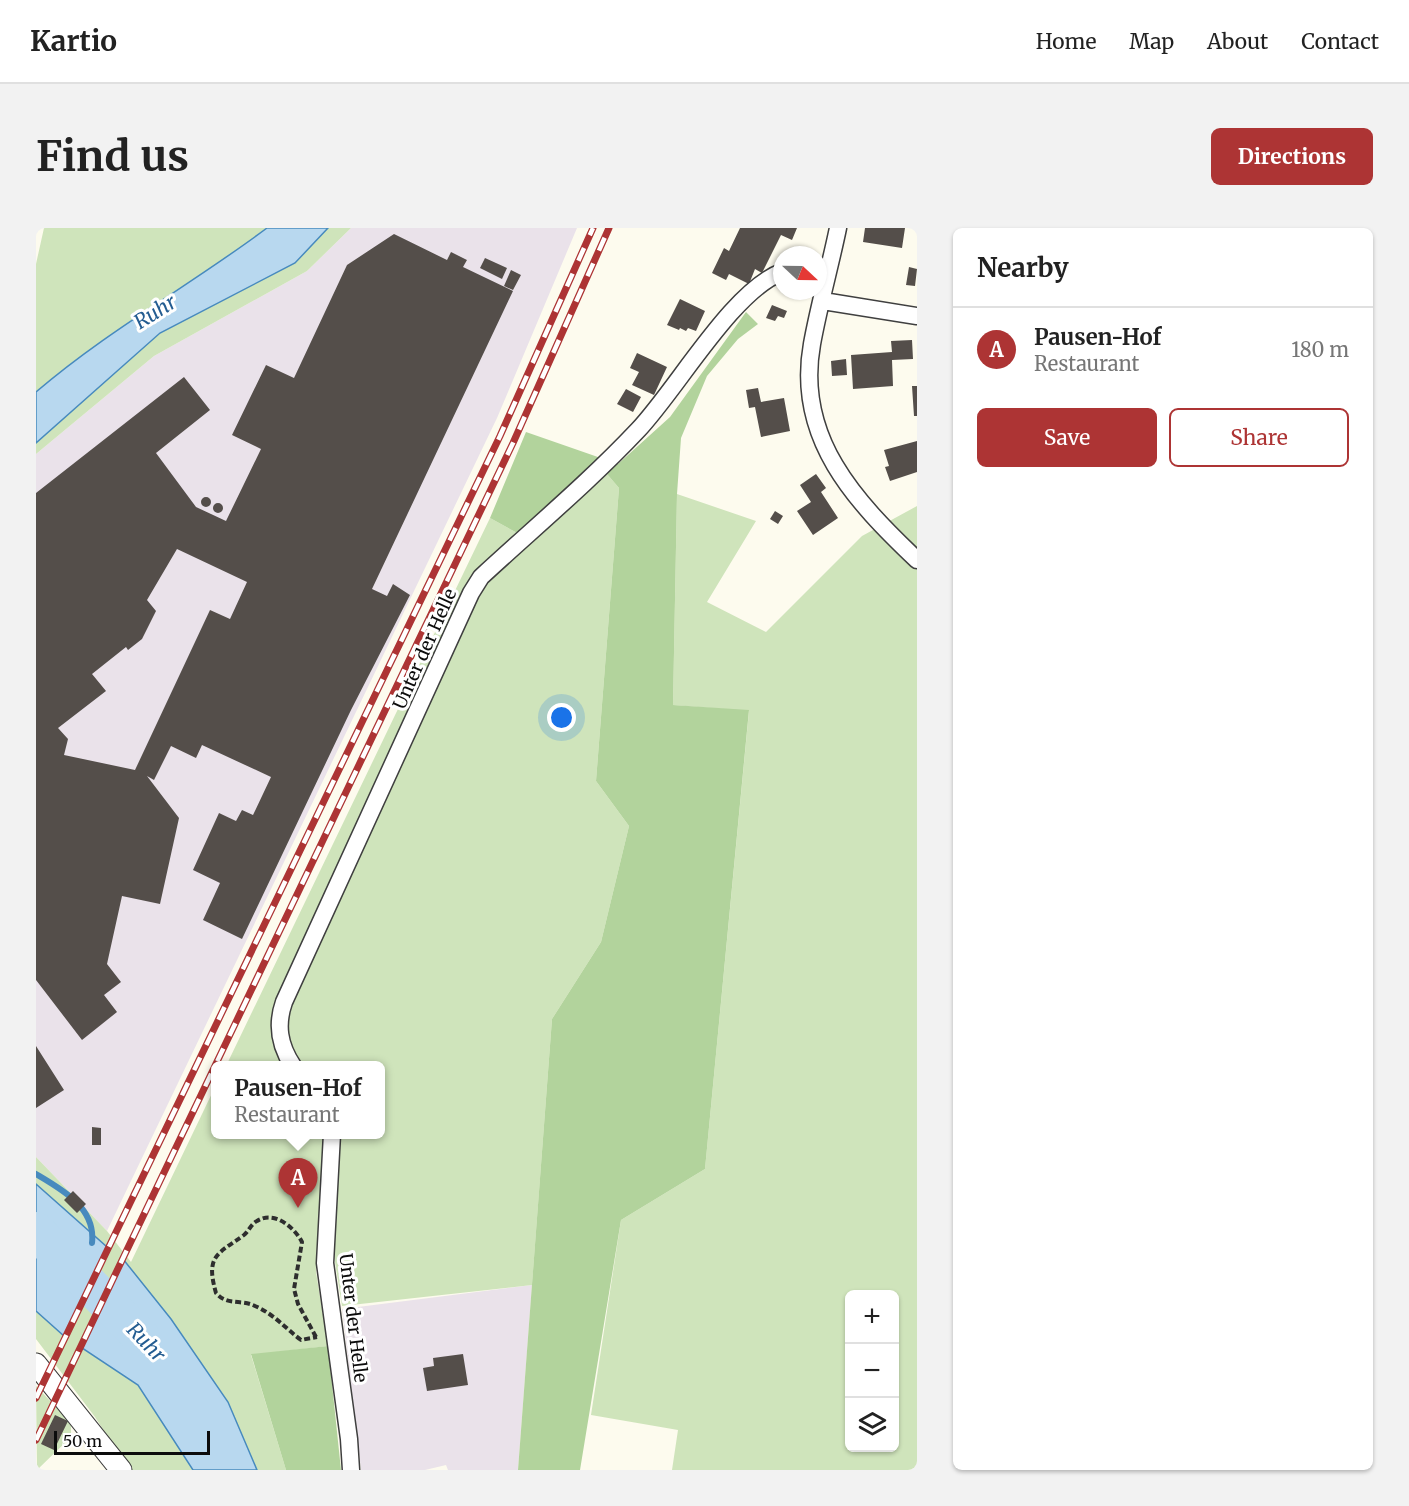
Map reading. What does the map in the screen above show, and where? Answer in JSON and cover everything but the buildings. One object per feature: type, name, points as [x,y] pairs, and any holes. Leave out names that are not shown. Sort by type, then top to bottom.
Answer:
[{"type":"street","points":[[827,258],[838,228]]},
{"type":"street","name":"Unter der Helle","points":[[290,1061],[284,1051],[279,1029],[284,1002],[471,593],[481,577],[581,487],[639,429],[715,333],[761,282],[773,276]]},
{"type":"street","points":[[917,316],[823,301],[810,363],[812,397],[819,434],[833,466],[843,482],[873,516],[917,560]]},
{"type":"street","name":"Unter der Helle","points":[[332,1139],[324,1251],[351,1470]]},
{"type":"street","points":[[36,1364],[121,1470]]},
{"type":"path","points":[[316,1338],[298,1304],[294,1289],[302,1242],[298,1235],[279,1220],[265,1218],[256,1221],[247,1233],[218,1252],[213,1266],[216,1293],[225,1301],[260,1308],[286,1325],[301,1340],[316,1338],[335,1333]]},
{"type":"shaded area","points":[[351,228],[577,228],[497,418],[107,1231],[36,1157],[36,454],[154,356],[307,271]]},
{"type":"shaded area","points":[[532,1285],[518,1470],[448,1470],[446,1465],[425,1470],[361,1470],[342,1309]]},
{"type":"green space","points":[[44,228],[267,228],[92,348],[36,392],[36,264]]},
{"type":"green space","points":[[328,228],[351,228],[307,271],[154,356],[36,454],[36,443],[160,333],[295,263]]},
{"type":"green space","points":[[746,312],[758,324],[738,339],[707,376],[681,438],[677,494],[673,705],[749,710],[705,1169],[621,1220],[580,1470],[518,1470],[552,1019],[601,942],[629,826],[596,781],[619,488],[607,474],[519,534],[490,518],[526,432],[618,464],[670,417]]},
{"type":"green space","points":[[607,474],[619,488],[596,781],[629,826],[601,942],[552,1019],[532,1285],[342,1306],[331,1237],[337,1139],[385,1139],[385,1061],[297,1061],[282,1026],[480,586],[573,499]]},
{"type":"green space","points":[[677,494],[756,521],[707,602],[766,632],[862,536],[917,506],[917,1470],[672,1470],[678,1430],[591,1415],[621,1220],[705,1169],[749,711],[673,705]]},
{"type":"green space","points":[[490,518],[519,534],[475,573],[278,1003],[286,1061],[228,1061]]},
{"type":"green space","points":[[211,1095],[211,1139],[324,1139],[324,1192],[317,1239],[316,1272],[328,1346],[251,1355],[286,1470],[257,1470],[228,1402],[171,1319],[123,1260],[82,1348],[138,1385],[193,1470],[129,1470],[95,1417],[36,1339],[36,1311],[64,1336],[107,1247],[36,1184],[36,1157],[107,1231],[131,1262]]},
{"type":"green space","points":[[328,1346],[341,1470],[286,1470],[251,1354]]},
{"type":"green space","points":[[36,1386],[71,1423],[71,1437],[37,1470]]},
{"type":"water","points":[[267,228],[328,228],[295,263],[160,333],[36,443],[36,392],[92,348]]},
{"type":"water","points":[[36,1184],[107,1247],[64,1336],[36,1311]]},
{"type":"water","points":[[123,1259],[171,1319],[228,1402],[257,1470],[193,1470],[138,1385],[82,1348]]},
{"type":"waterway","points":[[36,1174],[76,1201],[89,1220],[92,1243]]},
{"type":"waterway","name":"Ruhr","points":[[36,1231],[141,1337]]},
{"type":"railway","points":[[36,1398],[500,436],[593,228]]},
{"type":"railway","points":[[217,1061],[513,443],[609,228]]},
{"type":"railway","points":[[36,1440],[211,1074]]},
{"type":"place","name":"Pausen-Hof","points":[[298,1208]]}]
